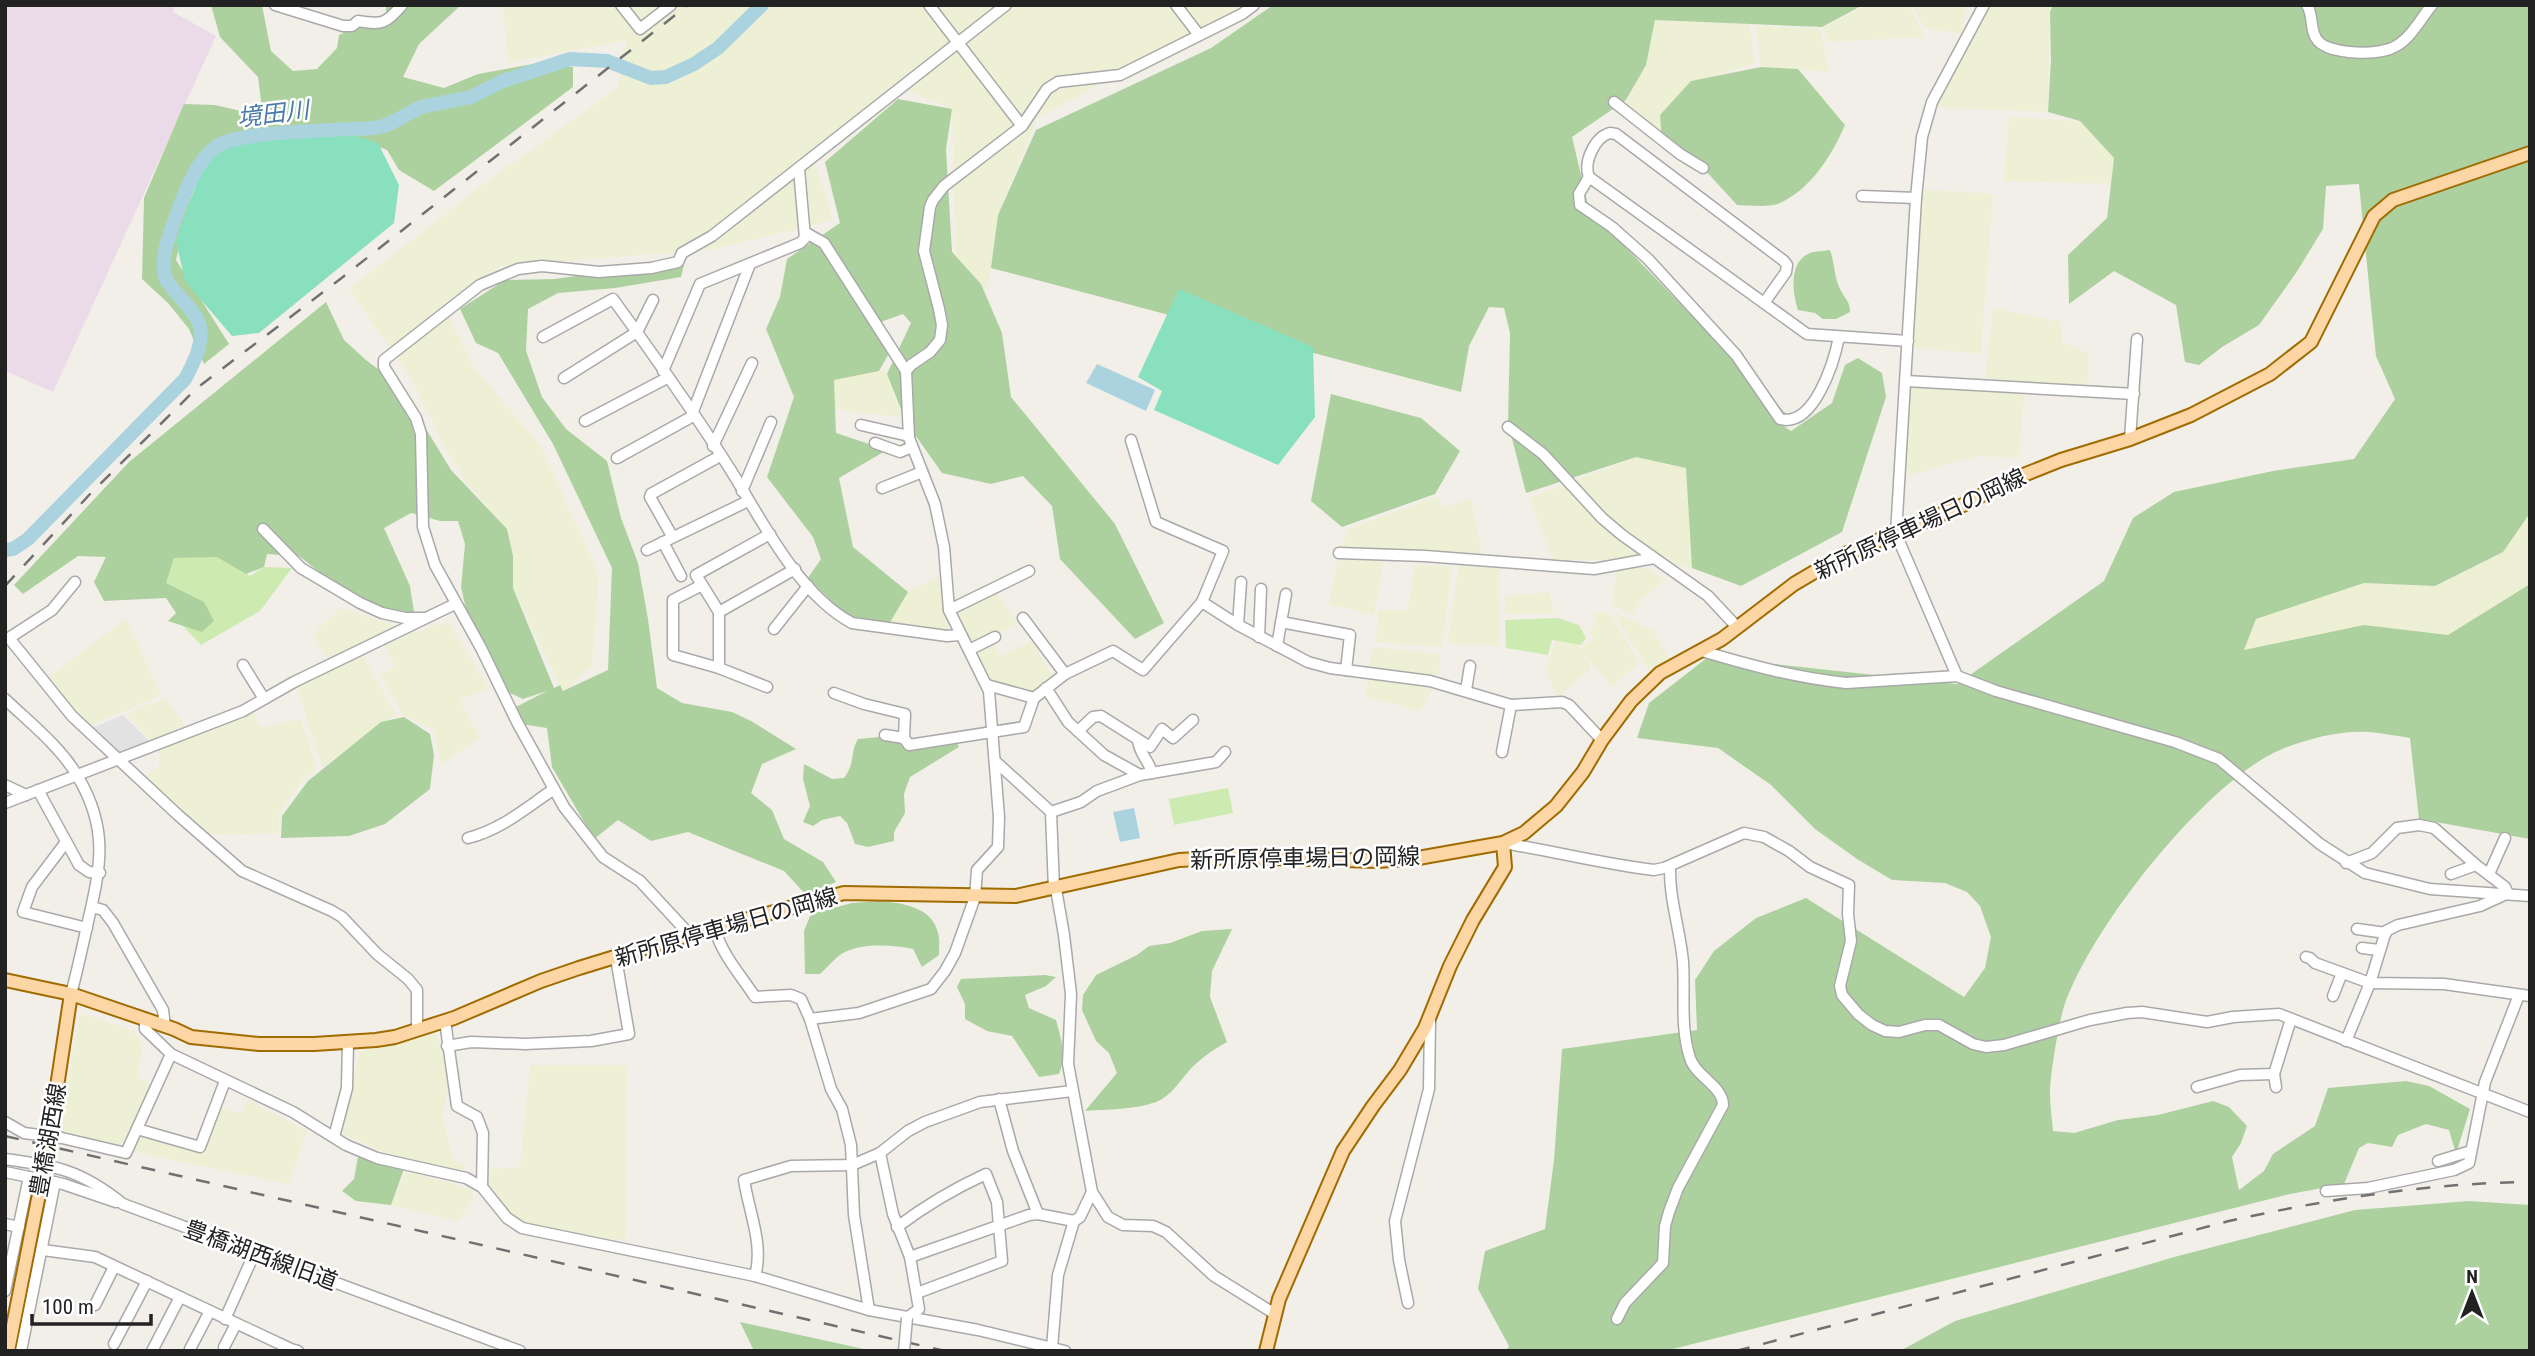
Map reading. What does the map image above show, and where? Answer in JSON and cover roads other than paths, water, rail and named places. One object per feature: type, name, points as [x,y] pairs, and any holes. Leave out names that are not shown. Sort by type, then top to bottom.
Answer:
[{"type":"main road","name":"新所原停車場日の岡線","points":[[72,994],[191,1037],[215,1041],[259,1044],[376,1040],[445,1021],[489,1005],[541,981],[690,935],[844,893],[1016,896],[1179,860],[1237,858],[1378,861],[1418,858],[1503,843],[1524,832],[1556,806],[1583,772],[1602,740],[1631,701],[1660,673],[1702,652],[1823,566],[1961,506],[2024,475],[2061,460],[2130,439],[2190,415],[2232,395],[2286,363],[2311,342],[2374,216],[2393,200],[2530,153]]},
{"type":"main road","points":[[1266,1351],[1279,1299],[1343,1151],[1400,1070],[1425,1028],[1429,1013],[1473,920],[1505,867],[1503,843]]},
{"type":"main road","points":[[5,980],[72,994]]},
{"type":"main road","name":"豊橋湖西線","points":[[8,1351],[40,1189],[72,994]]},
{"type":"street","points":[[275,5],[343,26],[352,26],[358,22],[387,22],[402,5]]},
{"type":"street","points":[[621,5],[640,29],[671,5]]},
{"type":"street","points":[[929,5],[1022,126]]},
{"type":"street","points":[[690,935],[640,881],[603,857],[554,789],[517,722],[481,648],[435,565],[423,527],[421,434],[416,418],[384,367],[384,360],[480,285],[518,269],[541,266],[599,272],[678,262],[682,253],[712,236],[1006,5]]},
{"type":"street","points":[[1176,5],[1199,35]]},
{"type":"street","points":[[906,371],[930,352],[940,340],[942,325],[924,251],[933,200],[944,186],[1022,126],[1047,89],[1058,82],[1120,75],[1138,68],[1242,14],[1254,5]]},
{"type":"street","points":[[1957,676],[1896,534],[1922,137],[1930,107],[1984,5]]},
{"type":"street","points":[[2307,5],[2312,13],[2313,34],[2324,46],[2347,52],[2376,52],[2395,47],[2406,38],[2432,5]]},
{"type":"street","points":[[1614,102],[1680,154],[1703,168]]},
{"type":"street","points":[[1764,303],[1786,272],[1787,265],[1784,261],[1616,134],[1610,133],[1602,137],[1587,160],[1589,177],[1807,334],[1908,341]]},
{"type":"street","points":[[585,421],[665,374],[700,284],[800,243],[806,233],[799,169]]},
{"type":"street","points":[[1589,177],[1579,194],[1580,205],[1612,227],[1648,259],[1736,355],[1780,419],[1792,419],[1816,400],[1839,337]]},
{"type":"street","points":[[1862,196],[1916,198]]},
{"type":"street","points":[[806,233],[824,243],[906,371],[911,442],[935,504],[944,547],[948,610],[989,691],[998,847],[977,870],[975,897],[955,953],[930,989],[859,1013],[810,1019]]},
{"type":"street","points":[[617,458],[693,415],[750,264]]},
{"type":"street","points":[[543,337],[613,299],[770,534],[808,586],[843,618],[852,622],[947,636],[961,635]]},
{"type":"street","points":[[564,379],[637,332],[653,300]]},
{"type":"street","points":[[2130,439],[2137,339]]},
{"type":"street","points":[[713,446],[752,363]]},
{"type":"street","points":[[1906,381],[2134,394]]},
{"type":"street","points":[[743,491],[771,422]]},
{"type":"street","points":[[862,425],[911,442]]},
{"type":"street","points":[[1508,427],[1543,454],[1602,518],[1708,596],[1737,627]]},
{"type":"street","points":[[834,693],[864,704],[905,713],[904,738],[909,745],[1024,727],[1034,698],[1065,674],[1113,651],[1143,670],[1202,602],[1223,551],[1156,522],[1131,440]]},
{"type":"street","points":[[876,443],[901,452],[911,442]]},
{"type":"street","points":[[681,576],[650,497],[720,456]]},
{"type":"street","points":[[882,488],[922,472]]},
{"type":"street","points":[[648,550],[748,501]]},
{"type":"street","points":[[263,529],[301,568],[360,603],[382,613],[405,618],[426,618]]},
{"type":"street","points":[[719,668],[719,612],[696,575],[770,534]]},
{"type":"street","points":[[1339,553],[1425,556],[1594,569],[1654,558]]},
{"type":"street","points":[[719,612],[795,569]]},
{"type":"street","points":[[948,610],[1029,571]]},
{"type":"street","points":[[75,582],[52,610],[9,638],[72,716],[242,871],[324,906],[342,918],[376,954],[396,968],[417,990],[417,1030]]},
{"type":"street","points":[[1238,625],[1241,582]]},
{"type":"street","points":[[702,585],[673,600],[673,655],[719,668],[768,687]]},
{"type":"street","points":[[774,629],[808,586]]},
{"type":"street","points":[[1259,637],[1261,589]]},
{"type":"street","points":[[1278,646],[1286,594]]},
{"type":"street","points":[[1202,602],[1259,637],[1312,664],[1430,681],[1511,705],[1562,702],[1569,705],[1602,740]]},
{"type":"street","points":[[5,803],[243,711],[320,668],[455,604]]},
{"type":"street","points":[[1023,618],[1065,674]]},
{"type":"street","points":[[1282,622],[1350,635],[1346,670]]},
{"type":"street","points":[[968,650],[995,637]]},
{"type":"street","points":[[1702,652],[1766,669],[1830,681],[1957,676],[1996,691],[2175,742],[2219,759],[2320,845],[2365,873],[2430,889],[2530,896]]},
{"type":"street","points":[[243,665],[264,699]]},
{"type":"street","points":[[1466,690],[1470,666]]},
{"type":"street","points":[[987,685],[1034,698]]},
{"type":"street","points":[[1046,688],[1068,722],[1104,755],[1140,775]]},
{"type":"street","points":[[5,699],[77,774],[96,817],[100,873],[72,994]]},
{"type":"street","points":[[1502,752],[1511,705]]},
{"type":"street","points":[[1078,731],[1093,717],[1101,716],[1150,747]]},
{"type":"street","points":[[1142,756],[1162,729],[1173,738],[1193,720]]},
{"type":"street","points":[[885,735],[904,738]]},
{"type":"street","points":[[1138,740],[1142,756],[1150,764],[1152,773]]},
{"type":"street","points":[[1051,812],[1081,802],[1097,791],[1140,775],[1216,762],[1225,752]]},
{"type":"street","points":[[995,761],[1051,812],[1055,889],[1064,935],[1070,994],[1068,1064],[1092,1192],[1108,1217],[1123,1225],[1153,1226],[1166,1232],[1214,1276],[1275,1314]]},
{"type":"street","points":[[5,785],[26,795]]},
{"type":"street","points":[[468,838],[485,834],[506,823],[554,789]]},
{"type":"street","points":[[38,790],[79,865],[89,872],[100,873]]},
{"type":"street","points":[[2346,863],[2372,853],[2397,828],[2419,825],[2443,833],[2505,887],[2508,894]]},
{"type":"street","points":[[1503,843],[1561,852],[1591,862],[1654,870],[1670,866],[1744,833],[1764,836],[1810,867],[1849,885],[1851,941],[1840,986],[1842,995],[1865,1019],[1885,1031],[1899,1032],[1925,1025],[1940,1025],[1973,1044],[1986,1047],[2004,1045],[2090,1020],[2127,1013],[2142,1012],[2207,1022],[2279,1014],[2530,1112]]},
{"type":"street","points":[[2489,874],[2505,838]]},
{"type":"street","points":[[66,842],[32,887],[23,912],[87,928]]},
{"type":"street","points":[[2451,874],[2476,864]]},
{"type":"street","points":[[1617,1320],[1632,1295],[1662,1263],[1668,1212],[1723,1105],[1721,1094],[1691,1062],[1686,1046],[1683,960],[1669,886],[1670,866]]},
{"type":"street","points":[[2346,1041],[2370,983],[2386,933],[2398,925],[2480,906],[2508,894]]},
{"type":"street","points":[[92,907],[103,910],[113,923],[163,1010],[164,1027]]},
{"type":"street","points":[[2357,929],[2386,933]]},
{"type":"street","points":[[715,930],[725,955],[755,997],[791,995],[801,999],[810,1019],[831,1089],[842,1109],[851,1145],[854,1215],[869,1310]]},
{"type":"street","points":[[2362,948],[2379,950]]},
{"type":"street","points":[[2306,957],[2315,963],[2370,983],[2444,984],[2524,995],[2496,1048],[2482,1094],[2469,1164],[2454,1170],[2368,1188],[2326,1191]]},
{"type":"street","points":[[447,1046],[471,1042],[525,1044],[591,1041],[629,1034],[616,958]]},
{"type":"street","points":[[2333,996],[2342,973]]},
{"type":"street","points":[[1408,1303],[1399,1260],[1395,1220],[1429,1089],[1429,1013]]},
{"type":"street","points":[[145,1019],[145,1029],[171,1054],[225,1081],[251,1090],[346,1145],[377,1158],[466,1178],[482,1187],[507,1218],[522,1228],[755,1276],[869,1310],[978,1330],[1065,1351]]},
{"type":"street","points":[[2276,1087],[2274,1074],[2291,1019]]},
{"type":"street","points":[[445,1021],[457,1106],[477,1117],[483,1133],[482,1187]]},
{"type":"street","points":[[334,1137],[347,1088],[348,1042]]},
{"type":"street","points":[[5,1122],[24,1133],[62,1138],[125,1153],[171,1054]]},
{"type":"street","points":[[2197,1087],[2240,1075],[2274,1074]]},
{"type":"street","points":[[137,1129],[200,1147],[225,1081]]},
{"type":"street","points":[[755,1276],[758,1245],[744,1180],[791,1166],[852,1165],[880,1153],[908,1131],[941,1114],[980,1102],[1072,1091]]},
{"type":"street","points":[[999,1099],[1013,1151],[1038,1214]]},
{"type":"street","points":[[2438,1161],[2471,1151]]},
{"type":"street","points":[[880,1153],[897,1227],[910,1257],[919,1309],[907,1318],[904,1351]]},
{"type":"street","name":"豊橋湖西線旧道","points":[[5,1158],[64,1169],[86,1177],[123,1204],[520,1351]]},
{"type":"street","points":[[5,1172],[55,1182],[123,1204]]},
{"type":"street","points":[[897,1227],[926,1205],[986,1174],[997,1202],[1002,1261],[917,1293]]},
{"type":"street","points":[[5,1291],[29,1177]]},
{"type":"street","points":[[21,1351],[55,1182]]},
{"type":"street","points":[[1052,1348],[1058,1275],[1074,1221],[1080,1217],[1092,1192]]},
{"type":"street","points":[[910,1257],[1038,1214],[1074,1221]]},
{"type":"street","points":[[5,1224],[19,1227]]},
{"type":"street","points":[[43,1250],[95,1257],[293,1350]]},
{"type":"street","points":[[225,1319],[255,1252]]},
{"type":"street","points":[[95,1305],[114,1267]]},
{"type":"street","points":[[114,1344],[146,1281]]},
{"type":"street","points":[[152,1351],[180,1297]]},
{"type":"street","points":[[190,1349],[209,1311]]},
{"type":"street","points":[[224,1347],[236,1324]]},
{"type":"water","points":[[1097,364],[1155,390],[1146,411],[1086,383]]},
{"type":"water","points":[[1134,808],[1140,838],[1120,842],[1113,812]]},
{"type":"waterway","name":"境田川","points":[[5,550],[13,549],[28,539],[185,379],[195,360],[200,337],[199,323],[168,282],[164,261],[169,237],[188,186],[203,159],[217,146],[228,141],[268,134],[375,128],[387,125],[421,107],[471,97],[503,81],[570,59],[607,61],[651,78],[666,77],[694,64],[718,48],[762,5]]},
{"type":"railway","points":[[5,586],[91,493],[197,388],[339,280],[688,5]]},
{"type":"railway","points":[[5,1136],[945,1351]]},
{"type":"railway","points":[[1736,1351],[2266,1213],[2416,1189],[2530,1182]]}]
